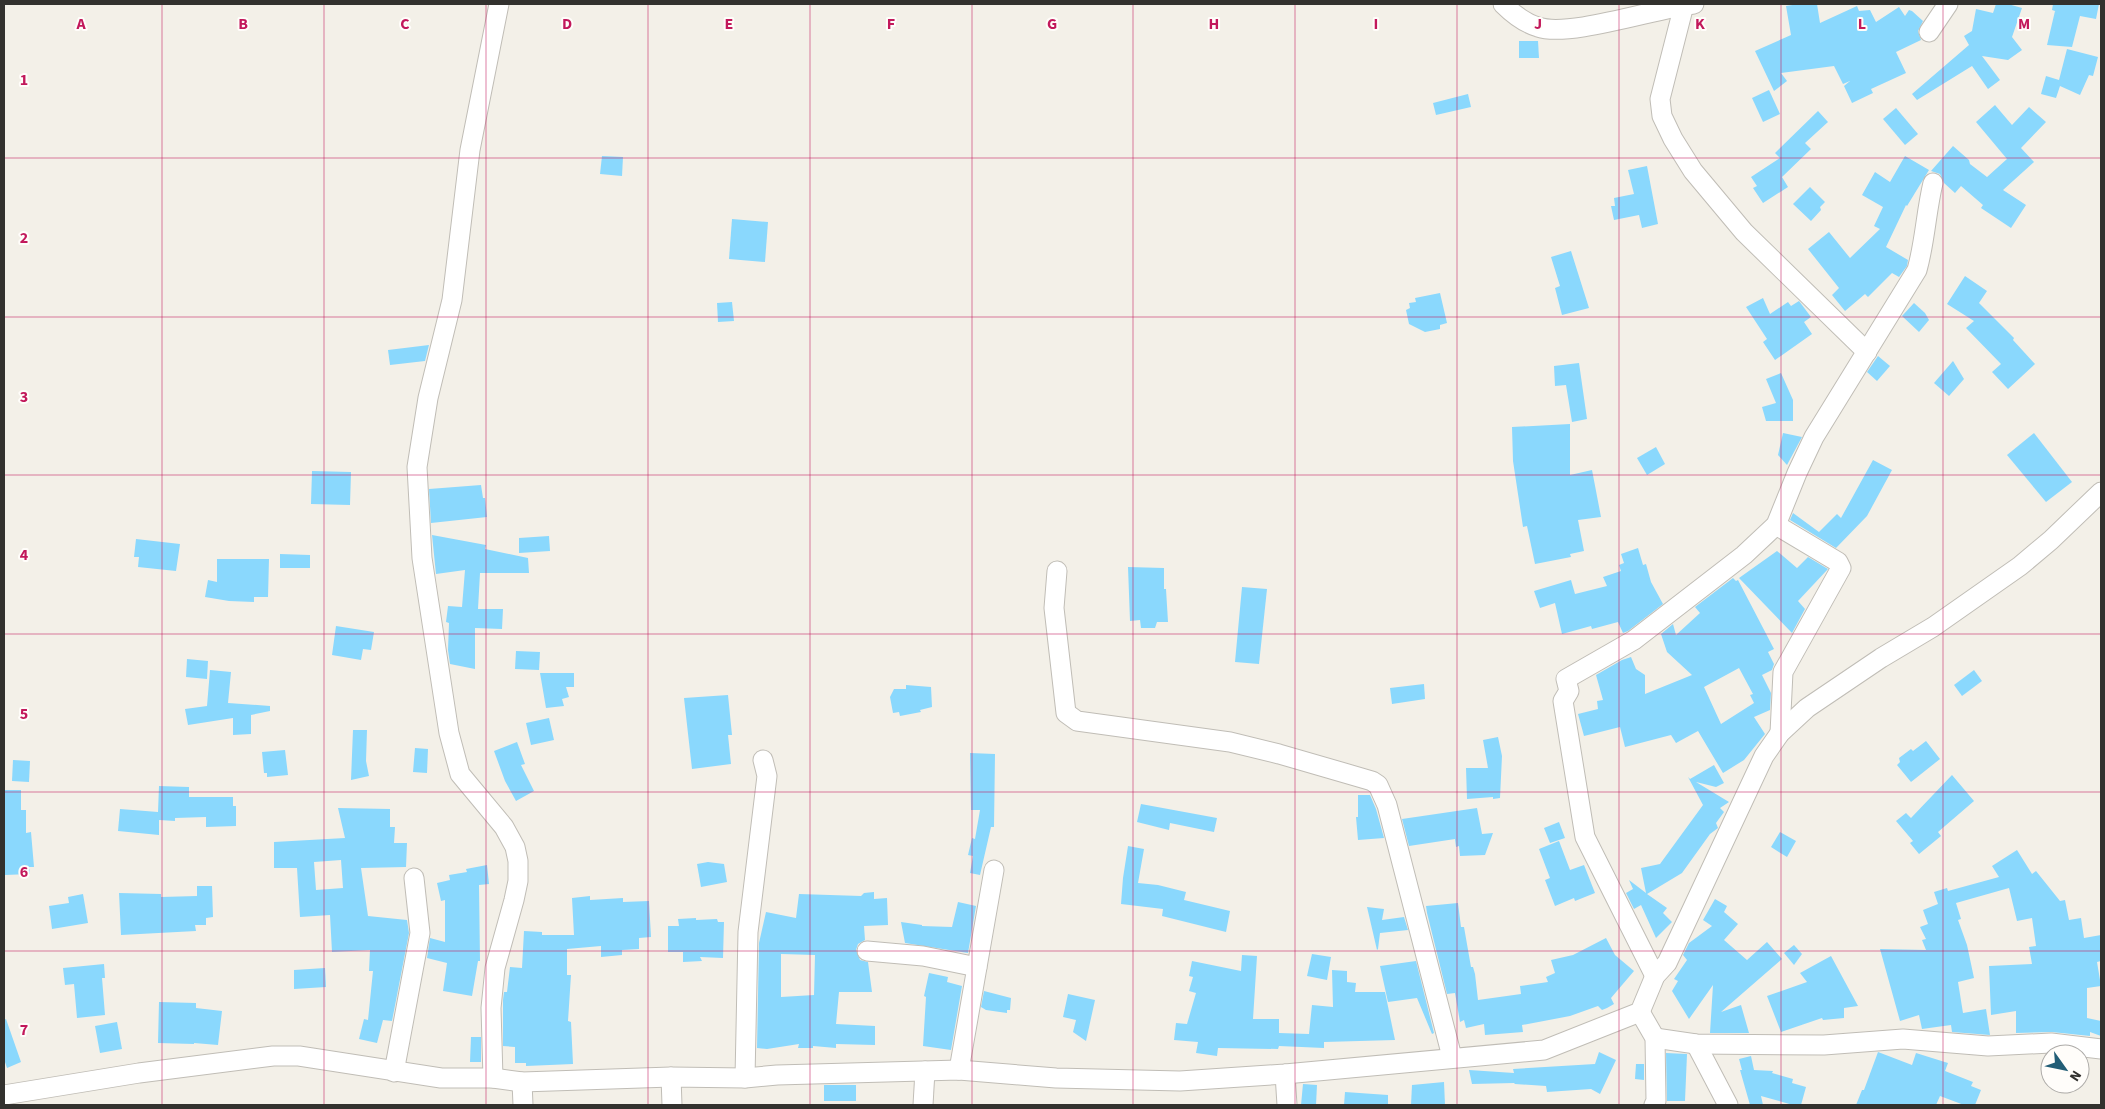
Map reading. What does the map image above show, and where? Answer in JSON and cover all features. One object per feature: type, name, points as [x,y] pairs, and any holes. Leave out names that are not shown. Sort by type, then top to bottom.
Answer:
[{"type":"street","points":[[493,1078],[491,1008],[495,968],[514,900],[518,881],[518,861],[515,847],[504,827],[460,774],[449,733],[422,558],[417,467],[428,398],[452,300],[470,150],[498,4]]},
{"type":"street","points":[[1503,4],[1512,13],[1539,28],[1558,29],[1588,26],[1681,5],[1660,99],[1662,116],[1673,140],[1693,171],[1744,232],[1867,352]]},
{"type":"street","points":[[1929,32],[1948,4]]},
{"type":"street","points":[[1655,976],[1586,837],[1563,701],[1569,691],[1566,679],[1634,640],[1744,555],[1776,525],[1806,452],[1917,270],[1922,254],[1928,204],[1933,183]]},
{"type":"street","points":[[10,1098],[139,1073],[273,1056],[299,1056],[441,1078],[493,1078],[522,1082],[672,1077],[745,1078],[777,1075],[959,1070],[1056,1078],[1180,1081],[1285,1074],[1452,1057],[1544,1050],[1640,1012],[1655,976],[1667,964],[1764,756],[1780,733],[1827,693],[1933,627],[2020,566],[2051,540],[2101,492]]},
{"type":"street","points":[[1776,525],[1838,562],[1841,568],[1783,672],[1780,733]]},
{"type":"street","points":[[1057,571],[1054,608],[1066,713],[1068,716],[1077,720],[1230,742],[1372,781],[1378,785],[1387,805],[1452,1057]]},
{"type":"street","points":[[745,1078],[748,932],[767,776],[763,760]]},
{"type":"street","points":[[959,1070],[994,870]]},
{"type":"street","points":[[394,1072],[420,934],[414,878]]},
{"type":"street","points":[[867,951],[923,956],[977,967]]},
{"type":"street","points":[[1640,1012],[1655,1038],[1656,1101],[1654,1105]]},
{"type":"street","points":[[1655,1038],[1696,1044],[1824,1046],[1904,1039],[1988,1046],[2051,1043],[2101,1049]]},
{"type":"street","points":[[1696,1044],[1728,1105]]},
{"type":"street","points":[[923,1105],[925,1071]]},
{"type":"street","points":[[1285,1074],[1287,1105]]},
{"type":"street","points":[[672,1077],[672,1105]]},
{"type":"street","points":[[522,1082],[523,1105]]},
{"type":"building","points":[[1817,4],[1820,23],[1857,6],[1859,11],[1870,10],[1876,22],[1899,7],[1905,16],[1909,10],[1912,11],[1923,21],[1918,31],[1921,40],[1896,52],[1906,73],[1871,89],[1873,93],[1852,103],[1844,86],[1850,81],[1843,84],[1834,66],[1781,73],[1787,81],[1774,91],[1755,51],[1791,35],[1786,6]]},
{"type":"building","points":[[1996,4],[2008,4],[2022,8],[2012,37],[2022,50],[2008,60],[1982,56],[2000,80],[1988,89],[1972,66],[1917,100],[1912,94],[1969,45],[1964,36],[1972,31],[1976,9],[1993,13]]},
{"type":"building","points":[[2053,4],[2099,4],[2096,19],[2080,16],[2072,47],[2047,45],[2055,11],[2052,10]]},
{"type":"building","points":[[1519,41],[1538,41],[1539,58],[1519,58]]},
{"type":"building","points":[[2067,49],[2098,57],[2093,76],[2089,75],[2080,95],[2060,86],[2056,98],[2041,94],[2046,76],[2059,80]]},
{"type":"building","points":[[1769,90],[1780,114],[1763,122],[1752,98]]},
{"type":"building","points":[[1468,94],[1471,107],[1436,115],[1433,103]]},
{"type":"building","points":[[1995,105],[2012,125],[2029,107],[2046,122],[2021,148],[2034,162],[2003,190],[2026,205],[2011,228],[1981,208],[1983,205],[1961,186],[1955,193],[1944,183],[1940,174],[1931,171],[1953,146],[1969,160],[1970,164],[1987,177],[2007,159],[1976,122]]},
{"type":"building","points":[[1896,108],[1918,134],[1905,145],[1883,119]]},
{"type":"building","points":[[1818,111],[1828,122],[1805,143],[1811,149],[1782,177],[1788,187],[1763,203],[1753,188],[1757,186],[1751,177],[1780,158],[1775,153]]},
{"type":"building","points":[[602,156],[623,157],[622,176],[600,174]]},
{"type":"building","points":[[1905,156],[1929,170],[1906,205],[1886,247],[1908,260],[1907,266],[1899,277],[1892,273],[1868,297],[1865,294],[1845,311],[1832,295],[1839,288],[1808,249],[1829,232],[1850,258],[1880,229],[1874,226],[1883,207],[1862,195],[1875,172],[1890,182]]},
{"type":"building","points":[[1647,166],[1658,224],[1642,228],[1639,215],[1614,220],[1611,206],[1615,206],[1614,198],[1634,194],[1628,170]]},
{"type":"building","points":[[1810,187],[1825,202],[1820,207],[1821,210],[1811,221],[1793,204]]},
{"type":"building","points":[[732,219],[768,222],[765,262],[729,259]]},
{"type":"building","points":[[1571,251],[1589,308],[1562,315],[1555,288],[1560,286],[1551,257]]},
{"type":"building","points":[[1965,276],[1987,291],[1979,303],[2014,338],[2013,340],[2035,364],[2008,389],[1992,372],[2001,364],[1966,328],[1974,321],[1947,304]]},
{"type":"building","points":[[1440,293],[1447,323],[1440,325],[1440,329],[1425,332],[1409,324],[1406,310],[1410,308],[1409,303],[1416,302],[1415,298]]},
{"type":"building","points":[[1763,298],[1770,314],[1788,302],[1791,306],[1799,301],[1811,317],[1804,322],[1812,334],[1775,360],[1763,342],[1767,339],[1746,307]]},
{"type":"building","points":[[732,302],[734,321],[718,322],[717,303]]},
{"type":"building","points":[[1914,303],[1925,313],[1929,320],[1919,332],[1902,316]]},
{"type":"building","points":[[429,345],[425,361],[390,365],[388,350]]},
{"type":"building","points":[[1878,356],[1890,366],[1877,381],[1867,372]]},
{"type":"building","points":[[1953,361],[1964,379],[1949,396],[1934,383]]},
{"type":"building","points":[[1579,363],[1587,419],[1572,422],[1566,385],[1555,386],[1554,366]]},
{"type":"building","points":[[1781,373],[1793,400],[1793,421],[1766,421],[1762,407],[1776,403],[1766,379]]},
{"type":"building","points":[[1570,424],[1570,475],[1592,470],[1601,517],[1578,520],[1584,551],[1570,554],[1571,557],[1535,564],[1527,526],[1523,527],[1513,461],[1512,427]]},
{"type":"building","points":[[1783,433],[1802,437],[1787,465],[1778,455]]},
{"type":"building","points":[[2034,433],[2072,482],[2046,502],[2007,455]]},
{"type":"building","points":[[1656,447],[1665,464],[1647,475],[1637,458]]},
{"type":"building","points":[[1873,460],[1892,470],[1867,516],[1836,548],[1790,520],[1793,513],[1819,532],[1837,514],[1841,518]]},
{"type":"building","points":[[312,471],[351,472],[350,505],[311,504]]},
{"type":"building","points":[[481,485],[483,498],[485,498],[487,517],[431,523],[429,489]]},
{"type":"building","points":[[432,535],[486,545],[485,549],[528,558],[529,573],[480,573],[478,609],[503,609],[502,629],[475,628],[475,669],[450,664],[448,650],[449,623],[446,622],[448,606],[462,607],[465,570],[436,574]]},
{"type":"building","points":[[549,536],[550,551],[519,553],[519,538]]},
{"type":"building","points":[[136,539],[180,544],[176,571],[138,567],[139,557],[134,557]]},
{"type":"building","points":[[1638,548],[1643,565],[1646,564],[1651,582],[1663,604],[1628,631],[1623,633],[1618,622],[1592,629],[1591,626],[1562,634],[1555,603],[1540,608],[1534,591],[1571,580],[1575,594],[1607,586],[1603,577],[1621,571],[1619,565],[1624,563],[1621,554]]},
{"type":"building","points":[[1777,551],[1797,568],[1808,557],[1828,569],[1798,601],[1805,609],[1792,633],[1739,578]]},
{"type":"building","points":[[280,554],[310,555],[310,568],[280,568]]},
{"type":"building","points":[[217,559],[269,559],[268,597],[254,597],[254,602],[229,601],[205,597],[208,580],[217,582]]},
{"type":"building","points":[[1128,567],[1164,568],[1164,589],[1166,589],[1168,622],[1157,622],[1155,628],[1141,628],[1140,620],[1130,621]]},
{"type":"building","points":[[1733,578],[1736,581],[1738,580],[1774,649],[1768,652],[1774,664],[1772,670],[1762,675],[1771,693],[1770,710],[1754,717],[1765,734],[1744,760],[1723,773],[1698,731],[1676,743],[1671,735],[1625,747],[1620,727],[1584,736],[1578,714],[1598,709],[1597,701],[1603,700],[1596,675],[1622,660],[1631,657],[1636,669],[1645,675],[1645,694],[1692,675],[1667,652],[1661,634],[1673,624],[1676,635],[1700,613],[1695,607]],"holes":[[[1739,668],[1753,694],[1750,695],[1754,703],[1721,724],[1704,687]]]},
{"type":"building","points":[[1242,587],[1267,589],[1259,664],[1235,662]]},
{"type":"building","points":[[336,626],[374,632],[371,650],[363,649],[361,660],[332,655]]},
{"type":"building","points":[[516,651],[540,652],[539,670],[515,669]]},
{"type":"building","points":[[187,659],[208,661],[207,679],[186,677]]},
{"type":"building","points":[[210,670],[231,672],[228,703],[270,706],[270,711],[251,715],[251,734],[233,735],[233,718],[188,725],[185,709],[207,706]]},
{"type":"building","points":[[1974,670],[1982,681],[1962,696],[1954,685]]},
{"type":"building","points":[[540,673],[574,673],[574,687],[566,687],[569,697],[562,699],[564,706],[546,708]]},
{"type":"building","points":[[1424,684],[1425,699],[1392,704],[1390,688]]},
{"type":"building","points":[[906,685],[931,687],[932,707],[920,710],[921,712],[900,716],[899,712],[893,713],[890,697],[894,689],[906,689]]},
{"type":"building","points":[[728,695],[732,735],[728,735],[731,764],[692,769],[684,698]]},
{"type":"building","points":[[549,718],[554,740],[531,745],[526,723]]},
{"type":"building","points":[[353,730],[367,730],[366,761],[369,776],[351,780]]},
{"type":"building","points":[[1498,737],[1502,756],[1500,798],[1467,799],[1466,768],[1488,768],[1483,740]]},
{"type":"building","points":[[1926,741],[1940,759],[1911,782],[1897,765],[1900,762],[1899,758],[1911,749],[1913,751]]},
{"type":"building","points":[[517,742],[525,764],[521,765],[534,791],[516,801],[505,781],[494,751]]},
{"type":"building","points":[[415,748],[428,749],[427,773],[413,772]]},
{"type":"building","points":[[285,750],[288,775],[267,777],[267,773],[264,773],[262,752]]},
{"type":"building","points":[[970,753],[995,754],[994,827],[991,827],[980,875],[970,873],[973,856],[968,855],[972,838],[975,839],[980,810],[971,810]]},
{"type":"building","points":[[13,760],[30,761],[29,782],[12,781]]},
{"type":"building","points":[[1714,765],[1724,783],[1716,787],[1696,782],[1729,802],[1720,808],[1724,812],[1716,823],[1718,828],[1710,834],[1682,873],[1647,894],[1667,908],[1663,913],[1672,922],[1656,938],[1641,905],[1634,909],[1626,893],[1633,889],[1629,880],[1646,893],[1641,868],[1660,864],[1703,805],[1688,777],[1690,779]]},
{"type":"building","points":[[1952,775],[1974,801],[1938,832],[1941,836],[1919,854],[1910,843],[1913,841],[1896,821],[1906,813],[1911,818]]},
{"type":"building","points":[[159,786],[189,787],[189,797],[233,797],[233,806],[236,806],[236,826],[206,827],[206,817],[175,818],[175,821],[159,820],[159,835],[118,831],[120,809],[158,812]]},
{"type":"building","points":[[4,790],[21,790],[21,810],[26,810],[26,833],[31,832],[34,867],[29,867],[30,874],[5,875]]},
{"type":"building","points":[[1358,795],[1370,795],[1384,838],[1358,840],[1356,817],[1358,817]]},
{"type":"building","points":[[1141,804],[1217,818],[1214,832],[1170,823],[1169,830],[1137,822]]},
{"type":"building","points":[[338,808],[390,809],[390,827],[395,827],[394,843],[407,843],[406,867],[361,868],[368,916],[407,920],[409,933],[392,1021],[383,1020],[377,1043],[359,1039],[364,1019],[368,1020],[373,971],[369,971],[370,950],[332,952],[330,915],[300,917],[297,868],[274,868],[274,842],[345,838]],"holes":[[[341,860],[343,888],[316,890],[314,862]]]},
{"type":"building","points":[[1477,808],[1482,834],[1493,833],[1485,855],[1460,856],[1459,846],[1456,847],[1455,839],[1409,846],[1402,819]]},
{"type":"building","points":[[1559,822],[1565,838],[1550,843],[1544,828]]},
{"type":"building","points":[[1780,832],[1796,841],[1787,857],[1771,847]]},
{"type":"building","points":[[1559,841],[1570,870],[1584,865],[1595,893],[1575,901],[1574,898],[1555,906],[1545,880],[1550,878],[1539,849]]},
{"type":"building","points":[[1128,846],[1144,849],[1138,883],[1158,885],[1186,892],[1184,900],[1230,911],[1226,932],[1162,916],[1163,909],[1121,904]]},
{"type":"building","points":[[2017,850],[2032,874],[2036,871],[2060,901],[2065,900],[2069,920],[2081,918],[2084,938],[2101,935],[2101,961],[2097,962],[2101,986],[2087,988],[2087,1018],[2101,1021],[2101,1036],[2090,1032],[2090,1036],[2052,1032],[2016,1033],[2016,1011],[1991,1015],[1989,966],[2032,964],[2029,947],[2036,946],[2032,918],[2017,921],[2009,888],[1956,903],[1961,919],[1958,920],[1967,945],[1974,978],[1958,982],[1963,1013],[1986,1009],[1990,1035],[1952,1032],[1951,1025],[1922,1029],[1919,1015],[1900,1021],[1880,949],[1926,950],[1922,940],[1926,939],[1920,927],[1928,924],[1923,910],[1938,904],[1934,892],[1947,888],[1948,891],[1999,877],[1992,866]]},
{"type":"building","points":[[708,862],[724,864],[727,882],[701,887],[697,864]]},
{"type":"building","points":[[487,865],[489,884],[479,885],[480,961],[478,961],[472,996],[443,991],[447,963],[427,958],[430,938],[445,942],[445,900],[441,901],[437,883],[450,880],[449,875],[467,872],[466,869]]},
{"type":"building","points":[[197,886],[212,886],[213,917],[206,918],[206,925],[195,925],[196,931],[121,935],[119,893],[161,894],[161,897],[197,896]]},
{"type":"building","points":[[874,892],[874,899],[887,898],[888,925],[864,926],[865,940],[858,944],[856,950],[860,960],[868,962],[872,992],[839,992],[836,1024],[875,1026],[875,1045],[836,1044],[836,1048],[813,1046],[813,1048],[798,1048],[799,1044],[767,1049],[757,1048],[759,943],[766,912],[796,918],[799,894],[861,896],[864,893]],"holes":[[[781,954],[815,955],[814,995],[781,997]]]},
{"type":"building","points":[[83,894],[88,923],[52,929],[49,906],[69,903],[68,897]]},
{"type":"building","points":[[590,896],[590,900],[623,898],[623,902],[649,901],[651,937],[639,938],[639,949],[622,950],[622,955],[601,957],[601,946],[567,949],[567,975],[571,975],[568,1021],[571,1022],[573,1064],[526,1066],[526,1063],[515,1063],[515,1047],[503,1046],[503,1000],[504,992],[507,992],[510,967],[522,968],[524,931],[542,932],[542,935],[574,935],[572,898]]},
{"type":"building","points":[[1715,899],[1727,906],[1724,912],[1738,924],[1724,940],[1747,960],[1767,942],[1782,959],[1721,1012],[1741,1005],[1749,1033],[1710,1033],[1713,985],[1689,1019],[1672,991],[1678,981],[1674,979],[1687,960],[1683,955],[1689,943],[1712,926],[1703,920]]},
{"type":"building","points":[[958,902],[976,906],[968,953],[905,943],[901,922],[922,926],[952,927]]},
{"type":"building","points":[[1458,903],[1461,927],[1464,927],[1471,967],[1473,967],[1475,974],[1478,1000],[1521,994],[1520,986],[1548,982],[1546,977],[1555,973],[1551,960],[1573,955],[1606,938],[1615,955],[1634,971],[1611,998],[1614,1004],[1602,1010],[1598,1006],[1570,1016],[1522,1025],[1523,1032],[1485,1035],[1484,1024],[1466,1028],[1464,1020],[1460,1022],[1455,993],[1447,994],[1426,906]]},
{"type":"building","points":[[1367,907],[1384,909],[1382,920],[1404,917],[1408,930],[1380,933],[1377,950]]},
{"type":"building","points":[[696,918],[696,920],[717,919],[718,922],[724,922],[723,958],[700,957],[702,961],[683,962],[683,952],[668,952],[668,926],[679,926],[678,919]]},
{"type":"building","points":[[1794,945],[1802,954],[1794,965],[1784,953]]},
{"type":"building","points":[[1312,954],[1331,957],[1327,980],[1307,976]]},
{"type":"building","points":[[1242,955],[1257,956],[1253,1019],[1279,1019],[1279,1033],[1309,1034],[1312,1005],[1333,1007],[1332,970],[1347,971],[1347,982],[1356,983],[1355,992],[1385,992],[1395,1040],[1324,1042],[1324,1048],[1279,1046],[1278,1049],[1218,1048],[1217,1056],[1196,1053],[1198,1042],[1174,1040],[1176,1023],[1187,1024],[1196,993],[1189,991],[1193,977],[1189,976],[1192,961],[1241,971]]},
{"type":"building","points":[[1831,956],[1858,1006],[1844,1008],[1844,1018],[1823,1020],[1822,1018],[1781,1032],[1767,996],[1807,982],[1800,973]]},
{"type":"building","points":[[1416,961],[1434,1033],[1432,1034],[1417,998],[1388,1002],[1380,966]]},
{"type":"building","points":[[104,964],[105,978],[102,978],[105,1015],[77,1018],[74,984],[65,985],[63,968]]},
{"type":"building","points":[[325,968],[326,987],[294,989],[294,970]]},
{"type":"building","points":[[929,973],[948,977],[947,982],[962,986],[951,1050],[923,1046],[926,997],[924,996]]},
{"type":"building","points":[[984,991],[1011,998],[1010,1010],[1007,1010],[1007,1013],[986,1010],[981,1007]]},
{"type":"building","points":[[1068,994],[1095,1000],[1086,1041],[1073,1032],[1076,1020],[1063,1017]]},
{"type":"building","points":[[159,1002],[196,1003],[196,1008],[222,1011],[218,1045],[158,1043]]},
{"type":"building","points":[[6,1019],[21,1062],[7,1068],[4,1059],[4,1020]]},
{"type":"building","points":[[117,1022],[122,1049],[100,1053],[95,1026]]},
{"type":"building","points":[[471,1037],[481,1037],[481,1062],[470,1062]]},
{"type":"building","points":[[1599,1052],[1616,1060],[1600,1094],[1591,1089],[1547,1092],[1546,1086],[1514,1083],[1472,1084],[1469,1070],[1514,1073],[1513,1069],[1595,1064]]},
{"type":"building","points":[[1878,1052],[1912,1065],[1916,1053],[1948,1063],[1945,1071],[1973,1082],[1971,1086],[1981,1090],[1975,1105],[1964,1105],[1940,1096],[1936,1105],[1856,1105],[1862,1090],[1864,1090]]},
{"type":"building","points":[[1666,1053],[1687,1054],[1685,1101],[1667,1101]]},
{"type":"building","points":[[1751,1056],[1754,1070],[1773,1071],[1772,1073],[1793,1079],[1792,1083],[1806,1087],[1801,1105],[1793,1105],[1761,1096],[1763,1105],[1750,1105],[1740,1070],[1742,1070],[1739,1059]]},
{"type":"building","points":[[1636,1064],[1644,1064],[1644,1080],[1635,1079]]},
{"type":"building","points":[[1444,1082],[1445,1105],[1411,1105],[1412,1085]]},
{"type":"building","points":[[1303,1084],[1317,1085],[1316,1105],[1301,1105]]},
{"type":"building","points":[[824,1085],[856,1085],[856,1101],[824,1101]]},
{"type":"building","points":[[1345,1092],[1388,1095],[1388,1105],[1344,1105]]}]
